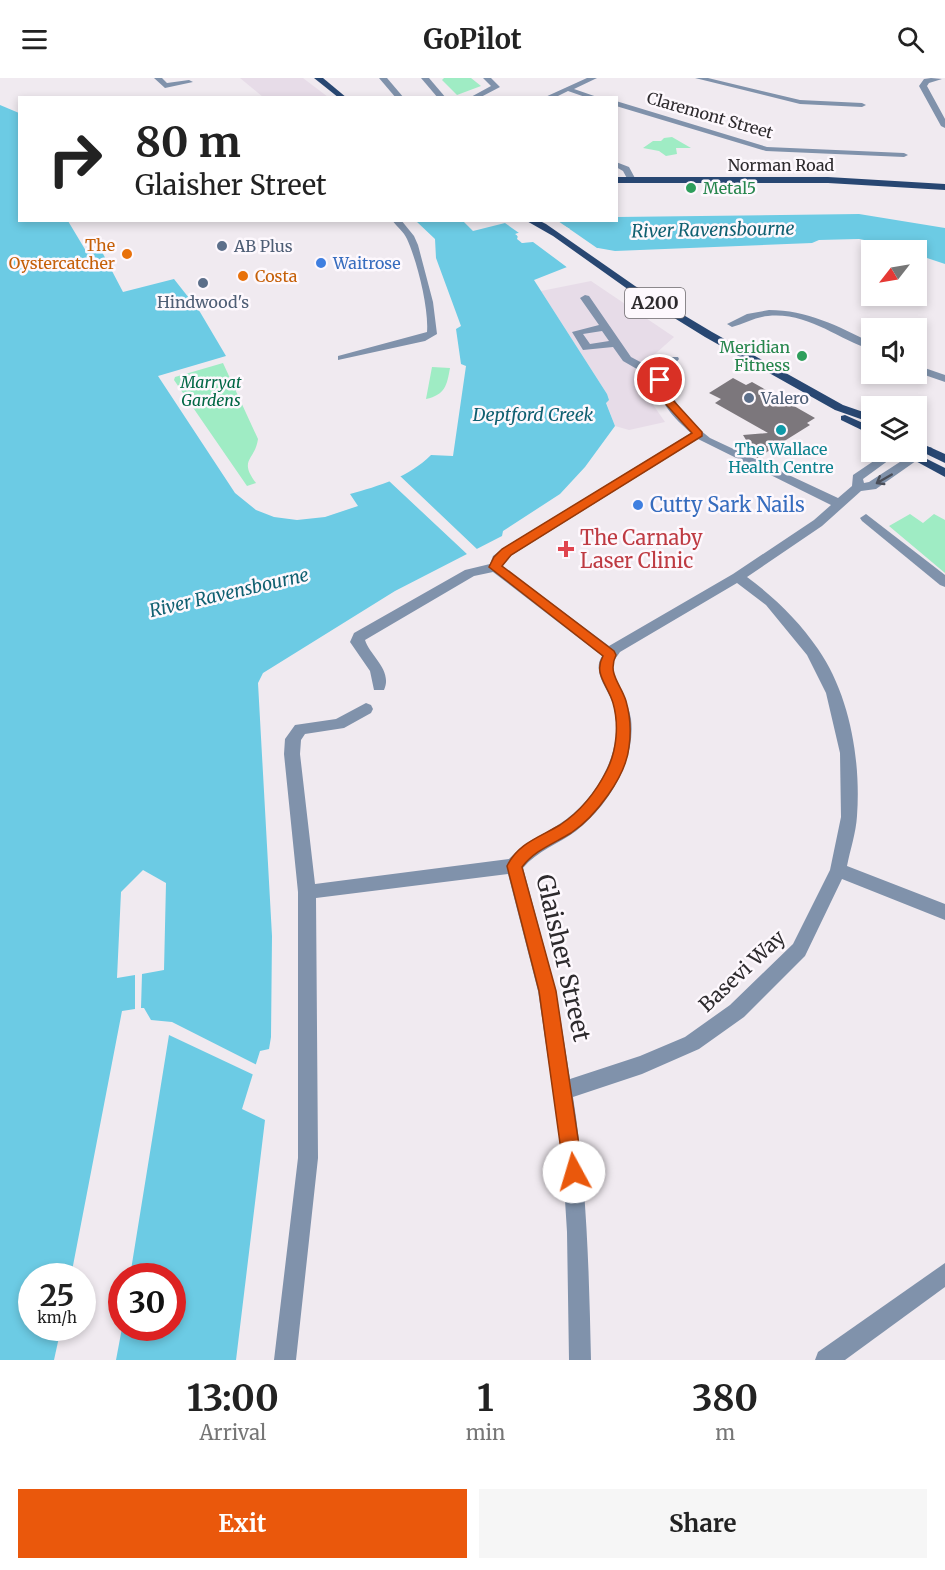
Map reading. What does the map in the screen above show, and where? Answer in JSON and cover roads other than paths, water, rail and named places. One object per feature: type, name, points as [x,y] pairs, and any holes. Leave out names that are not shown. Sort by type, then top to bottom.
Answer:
[{"type":"main road","points":[[318,78],[341,96]]},
{"type":"main road","name":"Norman Road","points":[[618,180],[828,180],[945,187]]},
{"type":"main road","name":"A200","points":[[533,224],[718,341],[839,408],[861,415]]},
{"type":"main road","name":"A200","points":[[839,408],[845,418],[861,426]]},
{"type":"main road","points":[[927,450],[945,459]]},
{"type":"main road","points":[[925,462],[945,473]]},
{"type":"street","points":[[158,78],[165,86],[189,82]]},
{"type":"street","points":[[384,78],[399,96]]},
{"type":"street","points":[[424,78],[441,96]]},
{"type":"street","points":[[476,96],[496,87],[488,78]]},
{"type":"street","points":[[550,96],[593,78]]},
{"type":"street","points":[[699,78],[800,102],[862,105]]},
{"type":"street","points":[[939,80],[927,81],[923,86],[945,126]]},
{"type":"street","points":[[568,88],[591,96]]},
{"type":"street","name":"Claremont Street","points":[[618,104],[766,149],[904,154]]},
{"type":"street","points":[[618,165],[626,169],[632,180]]},
{"type":"street","points":[[342,358],[421,339],[432,334],[434,329],[410,236],[398,222]]},
{"type":"street","points":[[585,298],[632,363],[661,378]]},
{"type":"street","points":[[732,324],[760,312],[797,314],[822,322],[861,342]]},
{"type":"street","points":[[605,327],[577,332],[587,348],[616,343]]},
{"type":"street","points":[[674,359],[666,366],[661,378],[662,389],[666,399],[698,434],[706,440],[838,503]]},
{"type":"street","points":[[927,372],[945,378]]},
{"type":"street","points":[[495,567],[498,559],[507,552],[698,434]]},
{"type":"street","points":[[858,487],[857,478],[880,462]]},
{"type":"street","points":[[495,567],[610,655],[615,648],[738,577],[818,523],[858,487],[872,486],[901,462]]},
{"type":"street","points":[[866,518],[945,582]]},
{"type":"street","points":[[379,686],[377,670],[357,642],[360,636],[470,573],[495,567]]},
{"type":"street","name":"Basevi Way","points":[[563,1091],[642,1065],[692,1043],[737,1011],[799,950],[838,870],[849,817],[848,753],[832,693],[813,652],[771,602],[738,577]]},
{"type":"street","name":"Glaisher Street","points":[[580,1360],[578,1233],[572,1152],[547,991],[514,866],[526,851],[557,835],[586,813],[594,805],[615,770],[622,748],[624,729],[619,700],[606,674],[605,664],[610,655]]},
{"type":"street","points":[[285,1360],[308,1158],[307,892],[292,754],[293,739],[300,729],[349,720],[366,709]]},
{"type":"street","points":[[307,892],[514,866]]},
{"type":"street","points":[[838,870],[945,912]]},
{"type":"street","points":[[826,1360],[945,1274]]},
{"type":"water","points":[[0,105],[18,113],[18,222],[69,222],[86,251],[100,248],[123,292],[174,279],[200,312],[226,356],[158,376],[235,493],[256,510],[274,517],[297,520],[325,517],[358,506],[350,494],[403,475],[431,455],[453,456],[466,366],[461,364],[456,329],[461,326],[436,258],[435,239],[417,222],[464,222],[473,231],[505,223],[519,233],[516,234],[522,243],[570,229],[557,222],[618,222],[618,217],[859,214],[945,228],[945,264],[927,258],[927,240],[819,240],[812,243],[615,251],[598,248],[559,260],[567,267],[534,280],[607,394],[609,400],[606,403],[615,426],[585,467],[560,494],[503,531],[502,536],[395,591],[263,673],[258,683],[272,936],[271,1037],[269,1049],[260,1051],[242,1109],[265,1120],[236,1360],[0,1360]]},
{"type":"place","name":"Metal5","points":[[691,188]]},
{"type":"place","name":"AB Plus","points":[[222,246]]},
{"type":"place","name":"The Oystercatcher","points":[[127,254]]},
{"type":"place","name":"Waitrose","points":[[321,263]]},
{"type":"place","name":"Costa","points":[[243,276]]},
{"type":"place","name":"Hindwood's","points":[[203,283]]},
{"type":"place","name":"Meridian Fitness","points":[[802,356]]},
{"type":"place","name":"Valero","points":[[749,398]]},
{"type":"place","name":"The Wallace Health Centre","points":[[781,430]]},
{"type":"place","name":"Cutty Sark Nails","points":[[638,505]]},
{"type":"place","name":"The Carnaby Laser Clinic","points":[[566,549]]},
{"type":"water label","name":"River Ravensbourne","points":[[713,230]]},
{"type":"water label","name":"Deptford Creek","points":[[533,415]]},
{"type":"water label","name":"River Ravensbourne","points":[[229,593]]},
{"type":"park label","name":"Marryat Gardens","points":[[211,391]]}]
